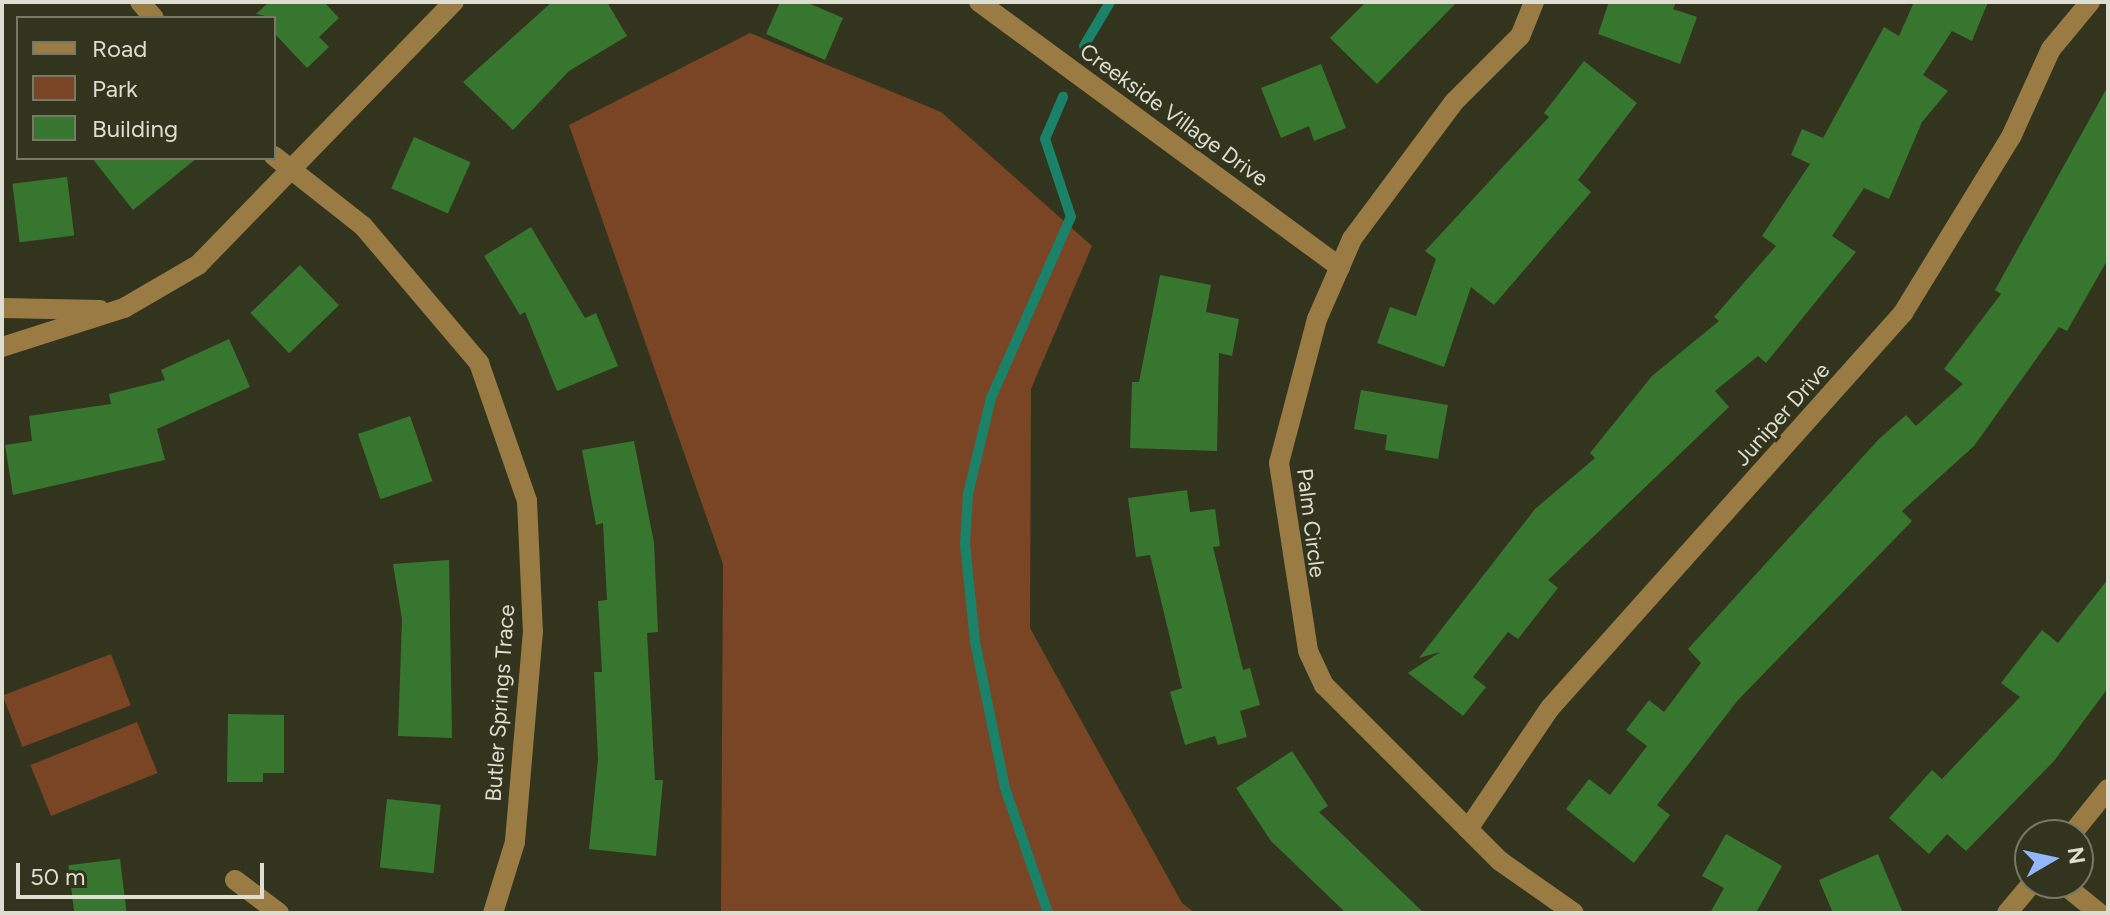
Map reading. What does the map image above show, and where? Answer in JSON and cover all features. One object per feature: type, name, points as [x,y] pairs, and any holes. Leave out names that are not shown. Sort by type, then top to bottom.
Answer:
[{"type":"street","points":[[2,347],[116,310],[198,265],[454,2]]},
{"type":"street","name":"Creekside Village Drive","points":[[979,2],[1340,267]]},
{"type":"street","name":"Palm Circle","points":[[1534,2],[1520,36],[1454,102],[1352,239],[1317,319],[1279,463],[1308,651],[1324,685],[1468,829],[1574,913]]},
{"type":"street","name":"Juniper Drive","points":[[1468,829],[1550,708],[1903,313],[2011,137],[2051,49],[2090,2]]},
{"type":"street","name":"Butler Springs Trace","points":[[276,158],[288,172],[363,226],[479,363],[527,501],[532,646],[515,842],[493,913]]},
{"type":"street","points":[[2,308],[116,310]]},
{"type":"street","points":[[2084,819],[2108,789]]},
{"type":"street","points":[[235,880],[279,913]]},
{"type":"street","points":[[2082,899],[2099,913]]},
{"type":"green space","points":[[750,33],[941,112],[1092,246],[1031,389],[1030,628],[1182,903],[1195,913],[721,913],[723,564],[569,125]]},
{"type":"green space","points":[[111,654],[131,705],[22,747],[3,696]]},
{"type":"green space","points":[[137,722],[158,773],[51,816],[30,765]]},
{"type":"building","points":[[269,2],[324,2],[339,18],[319,37],[329,47],[307,68],[276,35],[276,16],[256,14]]},
{"type":"building","points":[[552,2],[607,2],[627,36],[569,71],[513,130],[463,82]]},
{"type":"building","points":[[780,2],[806,2],[843,18],[825,60],[766,34]]},
{"type":"building","points":[[1366,2],[1457,2],[1377,84],[1330,38]]},
{"type":"building","points":[[1609,2],[1676,2],[1673,9],[1697,17],[1680,64],[1598,34]]},
{"type":"building","points":[[1914,2],[1988,2],[1972,41],[1952,31],[1923,75],[1948,91],[1922,122],[1889,199],[1864,188],[1832,236],[1856,252],[1766,363],[1758,356],[1715,391],[1729,407],[1548,580],[1558,588],[1518,639],[1508,632],[1473,677],[1486,687],[1463,716],[1408,673],[1440,652],[1419,658],[1535,509],[1595,458],[1590,453],[1652,376],[1719,321],[1714,317],[1776,246],[1762,236],[1810,164],[1791,155],[1802,129],[1823,138],[1884,27],[1899,36]]},
{"type":"building","points":[[1584,61],[1637,103],[1578,180],[1591,192],[1494,305],[1471,287],[1444,367],[1377,343],[1390,307],[1416,316],[1436,259],[1425,251],[1549,117],[1544,113]]},
{"type":"building","points":[[1321,64],[1346,128],[1314,141],[1309,126],[1281,138],[1261,88]]},
{"type":"building","points":[[2108,86],[2108,259],[2067,331],[2059,327],[1974,446],[1902,511],[1912,521],[1738,700],[1657,805],[1670,815],[1634,863],[1566,809],[1589,779],[1610,795],[1647,746],[1626,730],[1649,700],[1664,712],[1701,663],[1688,649],[1879,439],[1906,415],[1916,426],[1963,384],[1944,369],[2001,294],[1995,290]]},
{"type":"building","points":[[414,137],[471,162],[448,213],[391,188]]},
{"type":"building","points":[[94,160],[195,160],[133,210]]},
{"type":"building","points":[[67,177],[74,236],[20,242],[12,184]]},
{"type":"building","points":[[531,227],[585,318],[596,313],[618,366],[557,391],[525,312],[520,315],[484,256]]},
{"type":"building","points":[[300,265],[339,305],[289,353],[250,313]]},
{"type":"building","points":[[1160,275],[1211,285],[1206,312],[1239,319],[1232,356],[1219,353],[1217,451],[1130,448],[1132,382],[1139,382]]},
{"type":"building","points":[[229,339],[250,387],[157,429],[165,460],[13,495],[5,445],[32,441],[29,416],[111,404],[109,394],[165,380],[161,370]]},
{"type":"building","points":[[1361,390],[1448,405],[1438,459],[1385,450],[1387,435],[1354,429]]},
{"type":"building","points":[[410,416],[432,481],[380,499],[358,434]]},
{"type":"building","points":[[634,441],[654,543],[658,632],[647,633],[655,780],[663,780],[656,856],[589,849],[598,759],[594,672],[602,672],[598,601],[607,600],[603,523],[596,525],[582,450]]},
{"type":"building","points":[[1187,490],[1190,512],[1215,509],[1220,546],[1213,547],[1243,670],[1250,668],[1260,705],[1240,711],[1247,737],[1218,745],[1215,736],[1185,745],[1170,692],[1182,688],[1150,555],[1136,557],[1128,498]]},
{"type":"building","points":[[449,560],[452,738],[398,736],[402,619],[393,564]]},
{"type":"building","points":[[2108,579],[2108,688],[2054,761],[1966,851],[1947,834],[1929,854],[1889,818],[1932,770],[1942,779],[2020,697],[2001,683],[2042,630],[2058,643]]},
{"type":"building","points":[[228,714],[284,715],[284,773],[263,773],[263,782],[227,782]]},
{"type":"building","points":[[1292,751],[1328,806],[1319,812],[1424,913],[1346,913],[1271,841],[1236,788]]},
{"type":"building","points":[[387,799],[441,805],[433,873],[380,868]]},
{"type":"building","points":[[1726,834],[1782,866],[1756,913],[1710,913],[1724,888],[1702,876]]},
{"type":"building","points":[[1878,854],[1903,913],[1833,913],[1819,880]]},
{"type":"building","points":[[120,859],[127,913],[74,913],[68,865]]},
{"type":"waterway","points":[[1084,46],[1110,2]]},
{"type":"waterway","points":[[1048,913],[1005,788],[975,642],[965,544],[968,494],[991,398],[1071,217],[1045,139],[1063,97]]}]
